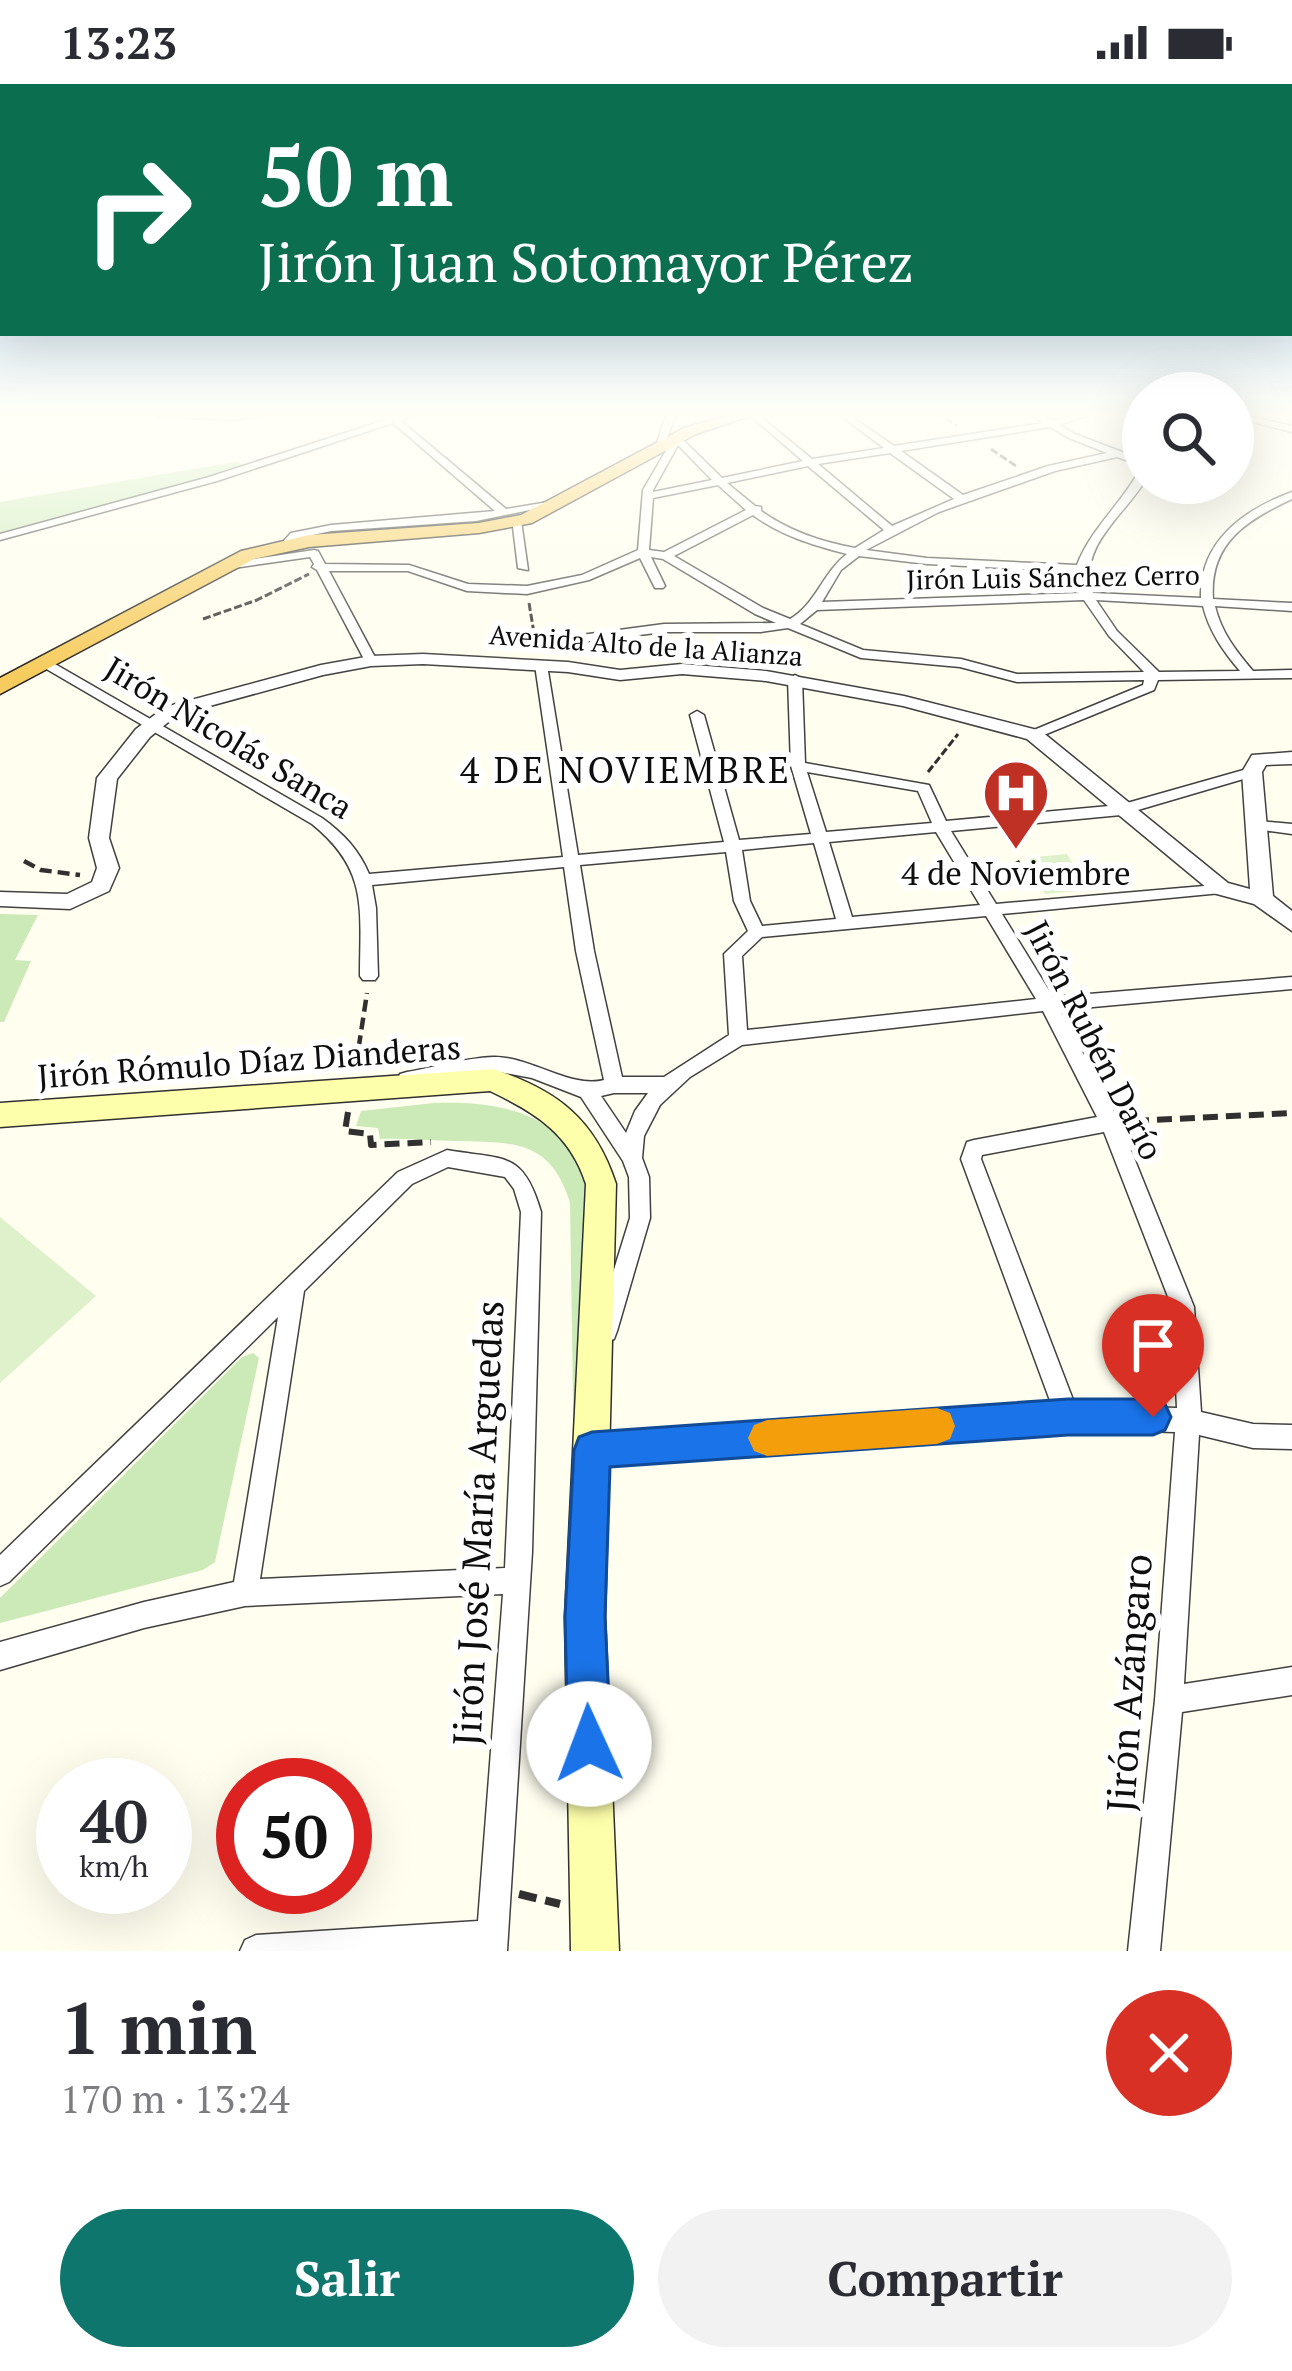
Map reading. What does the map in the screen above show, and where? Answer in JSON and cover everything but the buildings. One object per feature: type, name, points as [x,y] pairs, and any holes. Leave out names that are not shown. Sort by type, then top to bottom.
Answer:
[{"type":"highway","points":[[0,687],[222,567],[285,546],[510,518],[562,500]]},
{"type":"main road","name":"Jirón Rómulo Díaz Dianderas","points":[[0,1115],[356,1096],[493,1080],[539,1101],[576,1106]]},
{"type":"main road","points":[[576,1106],[601,1184],[585,1617],[595,1951]]},
{"type":"street","points":[[0,537],[135,500]]},
{"type":"street","points":[[489,500],[510,518],[524,568]]},
{"type":"street","points":[[647,500],[643,552],[659,586]]},
{"type":"street","points":[[746,500],[784,530],[856,552],[1080,569]]},
{"type":"street","points":[[854,500],[893,532]]},
{"type":"street","points":[[614,1085],[569,864],[538,655],[660,628],[792,623],[814,606],[838,568],[856,552],[963,500]]},
{"type":"street","points":[[1249,674],[1224,648],[1203,599],[1212,555],[1256,511],[1280,500]]},
{"type":"street","points":[[1124,504],[1085,554],[1080,569],[1089,596],[1119,642],[1153,673]]},
{"type":"street","points":[[666,556],[757,509]]},
{"type":"street","points":[[317,567],[409,568],[467,587],[527,590],[585,578],[643,552],[666,556],[759,611],[861,654],[961,663],[1009,677],[1292,674]]},
{"type":"street","points":[[222,567],[314,553],[317,567],[371,661]]},
{"type":"street","name":"Jirón Luis Sánchez Cerro","points":[[814,606],[1089,596],[1292,607]]},
{"type":"street","name":"Avenida Alto de la Alianza","points":[[0,899],[70,902],[100,886],[108,868],[99,838],[104,787],[113,768],[171,711],[371,661],[538,655],[620,676],[682,669],[795,680],[1034,735],[1221,888],[1262,899],[1292,922]]},
{"type":"street","name":"Jirón Nicolás Sanca","points":[[48,664],[335,833],[357,856],[366,880]]},
{"type":"street","points":[[1034,735],[1149,687],[1153,673]]},
{"type":"street","points":[[795,680],[798,766],[845,921]]},
{"type":"street","points":[[697,715],[733,845],[738,887],[757,932]]},
{"type":"street","points":[[1262,899],[1252,772],[1259,759],[1292,758]]},
{"type":"street","points":[[798,766],[918,784]]},
{"type":"street","points":[[369,976],[366,880],[1121,810],[1252,772]]},
{"type":"street","name":"Jirón Rubén Darío","points":[[918,784],[1048,1004],[1110,1123],[1184,1307],[1190,1372],[1185,1420]]},
{"type":"street","points":[[1258,826],[1292,829]]},
{"type":"street","points":[[738,1038],[733,954],[757,932],[1221,888]]},
{"type":"street","points":[[632,1158],[638,1123],[664,1085],[738,1038],[1292,982]]},
{"type":"street","points":[[593,1372],[640,1218],[639,1178],[632,1158],[576,1106],[614,1085],[664,1085]]},
{"type":"street","points":[[1068,1417],[970,1159],[974,1148],[994,1141],[1110,1123]]},
{"type":"street","points":[[0,1574],[405,1178],[447,1158]]},
{"type":"street","name":"Jirón José María Arguedas","points":[[447,1158],[511,1170],[529,1198],[517,1580],[491,1943]]},
{"type":"street","points":[[245,1593],[294,1283]]},
{"type":"street","points":[[592,1450],[1068,1417],[1185,1420],[1253,1436],[1292,1437]]},
{"type":"street","name":"Jirón Azángaro","points":[[1144,1951],[1169,1700],[1185,1420]]},
{"type":"street","points":[[0,1656],[144,1615],[245,1593],[517,1580]]},
{"type":"street","points":[[1169,1700],[1292,1681]]},
{"type":"street","points":[[256,1951],[491,1943]]},
{"type":"path","points":[[203,619],[257,600],[317,567]]},
{"type":"path","points":[[527,590],[538,655]]},
{"type":"path","points":[[918,784],[969,720]]},
{"type":"path","points":[[24,861],[41,870],[78,872],[80,880],[73,883]]},
{"type":"path","points":[[1017,861],[1036,895]]},
{"type":"path","points":[[369,976],[356,1096],[345,1131],[370,1134],[371,1144],[452,1146],[447,1158]]},
{"type":"path","points":[[1110,1123],[1292,1113]]},
{"type":"green space","points":[[11,500],[135,500],[0,538],[0,502]]},
{"type":"green space","points":[[1067,854],[1088,890],[1045,894],[1025,858]]},
{"type":"green space","points":[[0,914],[38,915],[15,960],[31,961],[4,1022],[0,1022]]},
{"type":"green space","points":[[434,1103],[506,1109],[547,1126],[578,1160],[588,1185],[574,1467],[570,1202],[551,1166],[526,1148],[495,1142],[380,1139],[378,1128],[356,1126],[361,1111]]},
{"type":"green space","points":[[0,1217],[96,1296],[0,1383]]},
{"type":"green space","points":[[253,1353],[259,1358],[215,1562],[203,1570],[0,1623],[0,1598],[242,1357]]},
{"type":"slow traffic","points":[[767,1438],[937,1426]]},
{"type":"place","name":"4 de Noviembre","points":[[1016,852]]},
{"type":"district","name":"4 DE NOVIEMBRE","points":[[626,769]]},
{"type":"route","points":[[589,1744],[585,1617],[592,1450],[1068,1417],[1153,1417]]}]
